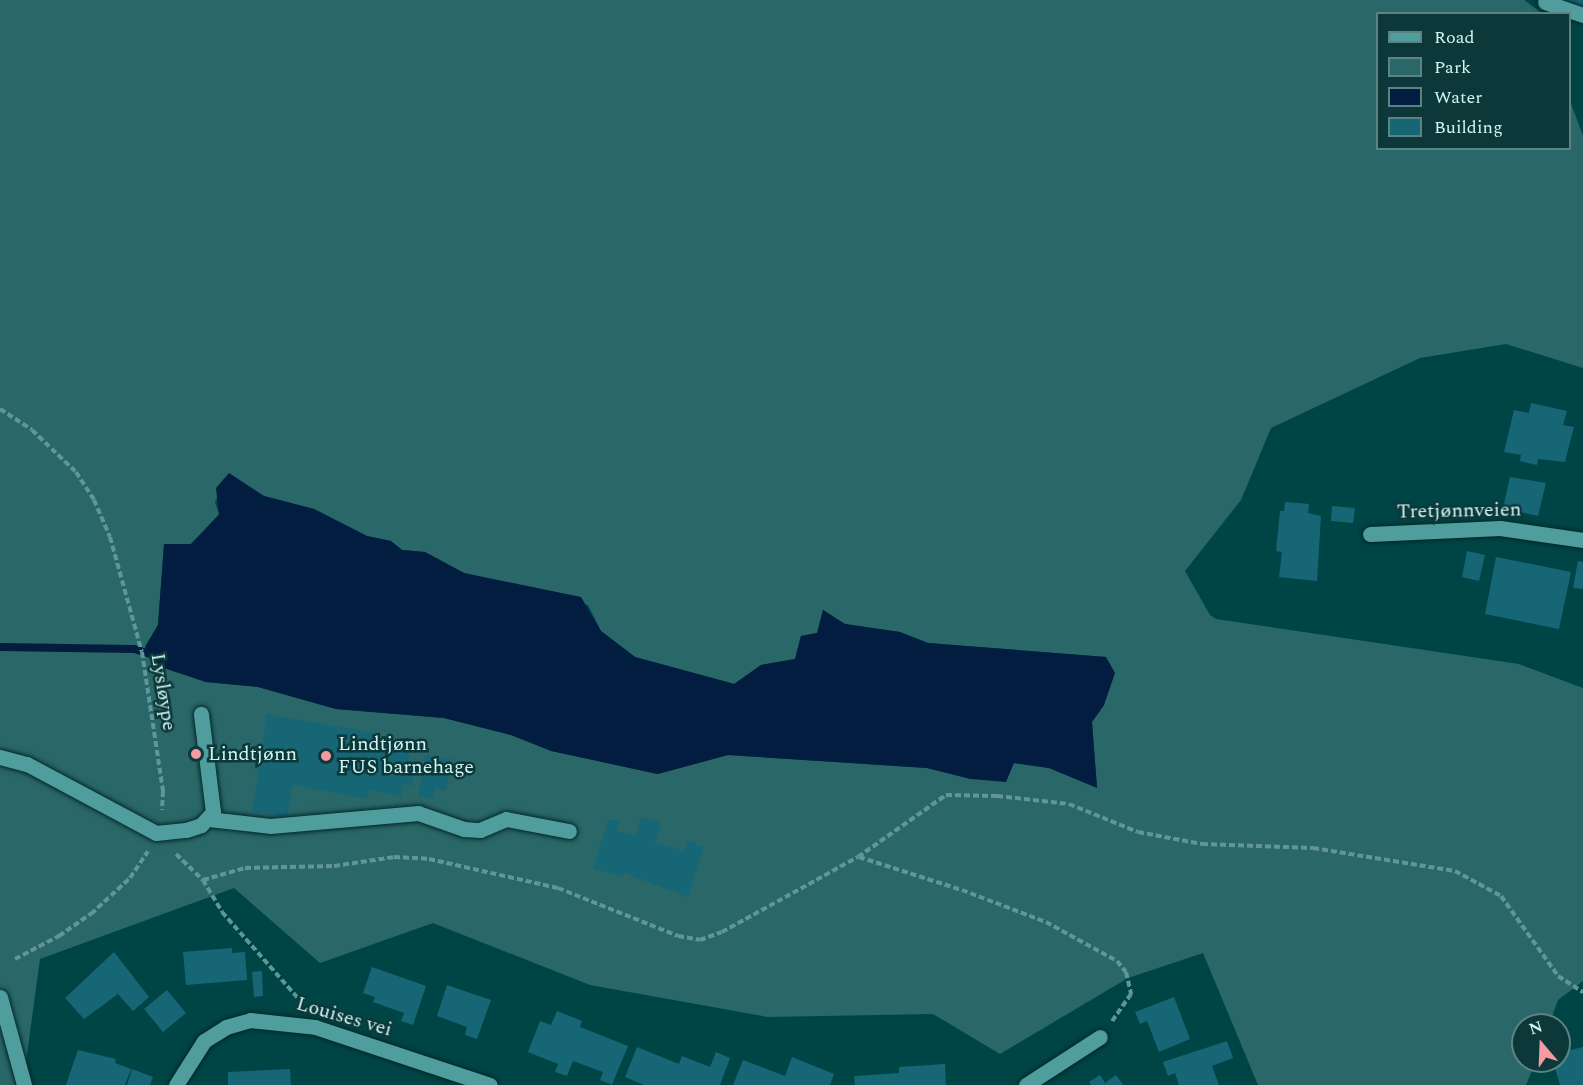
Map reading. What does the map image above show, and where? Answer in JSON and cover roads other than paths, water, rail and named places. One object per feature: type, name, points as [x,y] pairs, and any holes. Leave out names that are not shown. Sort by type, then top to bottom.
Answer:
[{"type":"street","points":[[1545,2],[1583,15]]},
{"type":"street","name":"Tretjønnveien","points":[[1370,534],[1500,528],[1583,540]]},
{"type":"street","points":[[201,714],[213,812],[209,819]]},
{"type":"street","points":[[0,757],[27,764],[154,839],[186,830],[209,819],[270,826],[418,813],[464,829],[480,830],[506,819],[569,831]]},
{"type":"street","points":[[0,997],[24,1085]]},
{"type":"street","name":"Louises vei","points":[[176,1085],[204,1041],[226,1027],[250,1020],[315,1027],[490,1085]]},
{"type":"street","points":[[1026,1085],[1100,1036]]},
{"type":"water","name":"Lindtjønn","points":[[229,473],[264,496],[314,509],[367,536],[391,541],[402,550],[425,552],[464,573],[581,597],[601,631],[635,657],[734,684],[761,665],[795,659],[801,636],[817,633],[823,610],[845,624],[900,632],[928,643],[1106,657],[1115,673],[1104,705],[1092,722],[1097,788],[1049,768],[1014,763],[1006,782],[971,779],[927,768],[728,755],[658,774],[551,751],[511,735],[444,718],[336,709],[258,687],[206,682],[158,666],[145,647],[158,625],[164,544],[191,544],[219,515],[216,488]]},
{"type":"waterway","points":[[0,647],[134,649],[157,656]]},
{"type":"place","name":"Lindtjønn","points":[[196,754]]},
{"type":"place","name":"Lindtjønn FUS barnehage","points":[[326,756]]}]
